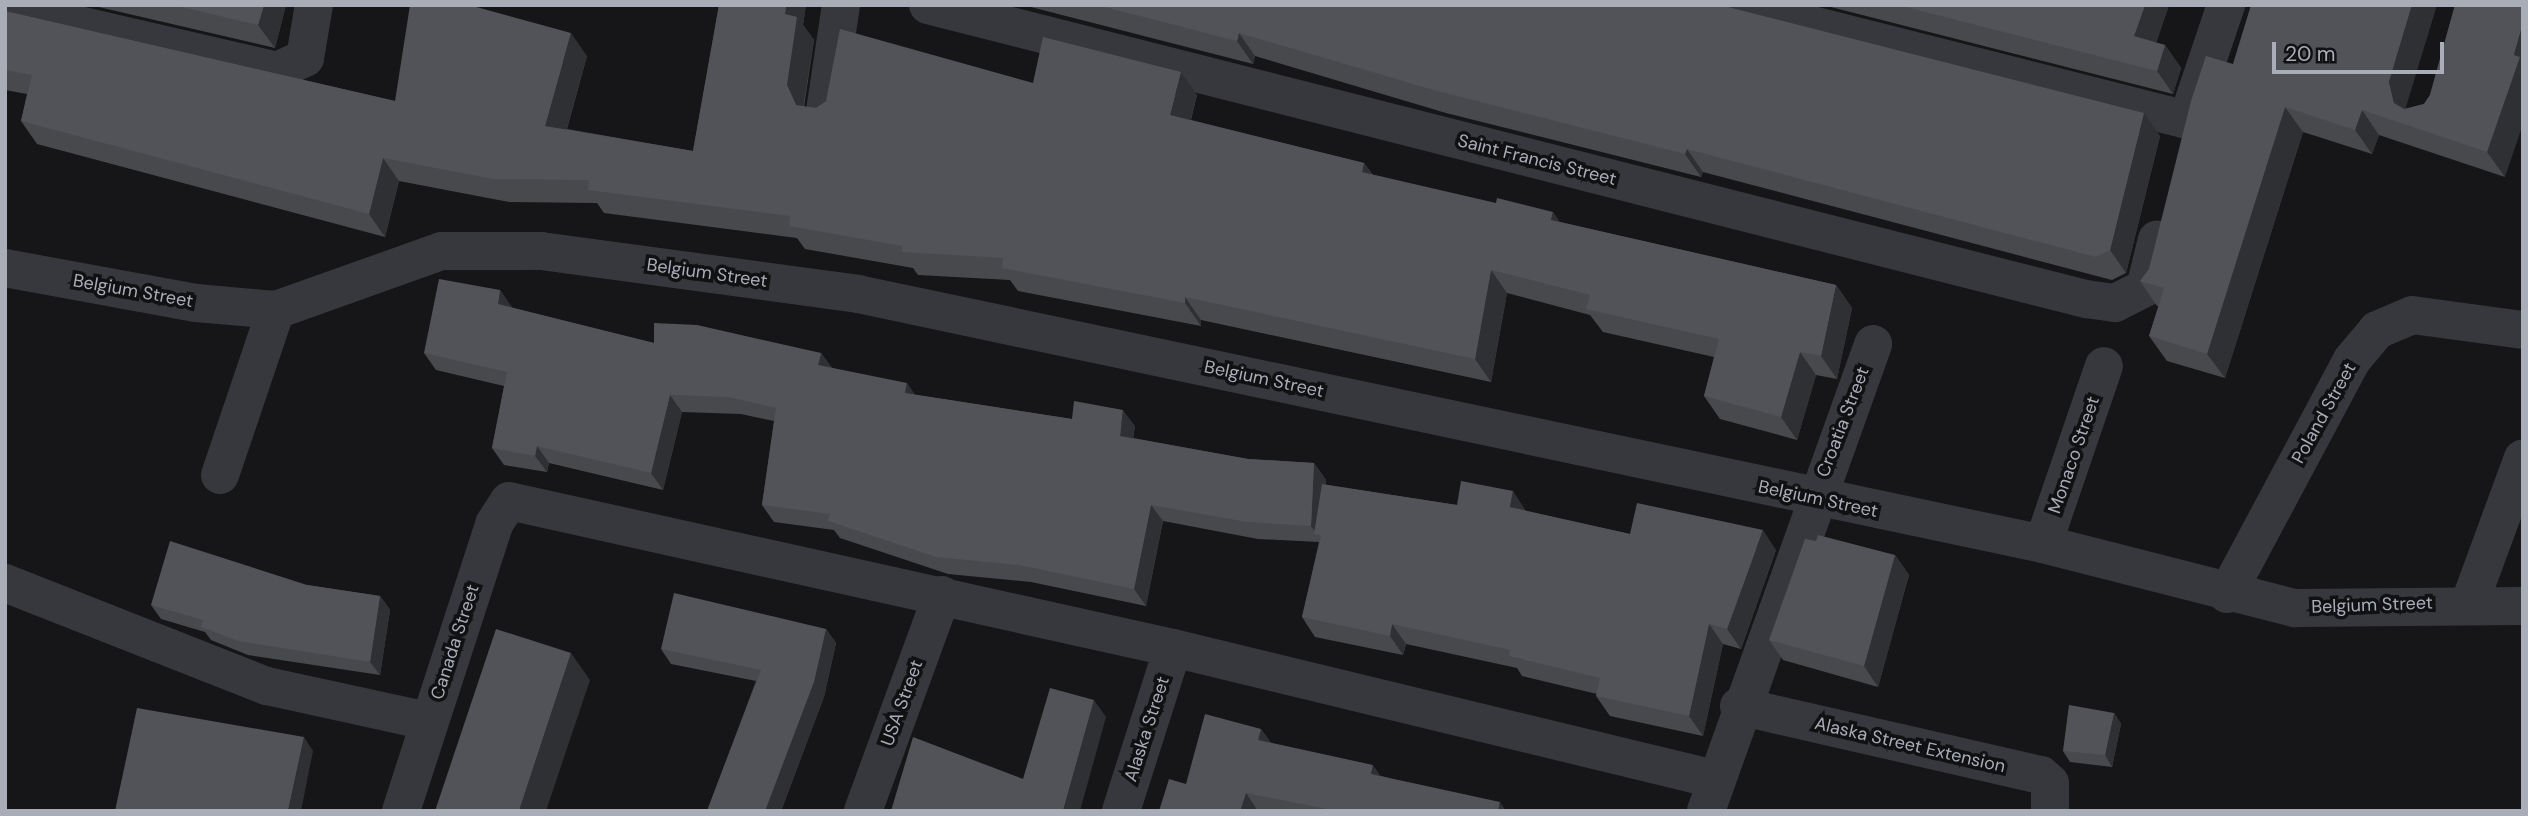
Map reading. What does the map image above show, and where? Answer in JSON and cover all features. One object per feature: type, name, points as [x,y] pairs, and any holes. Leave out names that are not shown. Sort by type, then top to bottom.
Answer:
[{"type":"street","points":[[28,10],[277,71],[291,69],[306,58],[314,5]]},
{"type":"street","points":[[825,111],[841,5]]},
{"type":"street","name":"Saint Francis Street","points":[[928,5],[2086,299],[2115,303],[2145,288],[2168,198]]},
{"type":"street","points":[[1733,5],[2188,120]]},
{"type":"street","points":[[2178,159],[2226,5]]},
{"type":"street","name":"Belgium Street","points":[[5,268],[196,303],[276,310],[442,251],[541,251],[858,294],[1814,499],[2043,544],[2227,594],[2295,608],[2470,603],[2523,606]]},
{"type":"street","points":[[220,475],[276,310]]},
{"type":"street","name":"Poland Street","points":[[2227,594],[2352,360],[2377,330],[2412,315],[2523,330]]},
{"type":"street","name":"Croatia Street","points":[[1710,795],[1739,706],[1872,344]]},
{"type":"street","name":"Monaco Street","points":[[2043,544],[2104,366]]},
{"type":"street","points":[[2470,603],[2523,458]]},
{"type":"street","name":"Canada Street","points":[[401,811],[494,524],[509,501],[535,503],[942,595]]},
{"type":"street","points":[[5,583],[267,686],[428,722]]},
{"type":"street","points":[[942,595],[1173,648],[1710,795]]},
{"type":"street","name":"USA Street","points":[[863,811],[942,595]]},
{"type":"street","name":"Alaska Street","points":[[1121,811],[1173,648]]},
{"type":"street","name":"Alaska Street Extension","points":[[1739,706],[2041,775],[2050,783],[2050,811]]},
{"type":"building","points":[[173,5],[264,5],[258,25]]},
{"type":"building","points":[[410,5],[469,5],[571,33],[545,126],[693,151],[719,5],[786,5],[785,14],[797,17],[787,85],[796,105],[816,108],[826,101],[840,29],[1033,83],[1043,37],[1181,72],[1170,115],[1364,163],[1362,172],[1496,203],[1497,198],[1553,212],[1551,220],[1836,285],[1821,356],[1800,352],[1781,417],[1704,396],[1719,339],[1586,309],[1590,295],[1491,270],[1475,359],[1185,297],[1185,303],[1002,268],[1003,258],[902,252],[902,246],[789,226],[790,216],[588,190],[589,180],[493,179],[383,158],[369,214],[21,121],[32,75],[5,70],[5,11],[395,101]]},
{"type":"building","points":[[1097,5],[1720,5],[2144,113],[2110,250],[2096,257],[1687,149],[1685,154],[1430,89],[1239,33],[1237,41]]},
{"type":"building","points":[[1898,5],[2145,5],[2134,36],[2165,45],[2157,71]]},
{"type":"building","points":[[2251,5],[2412,5],[2389,82],[2394,103],[2404,109],[2424,104],[2430,95],[2455,5],[2523,5],[2523,23],[2514,55],[2520,57],[2487,152],[2362,110],[2355,130],[2285,107],[2207,354],[2149,336],[2164,288],[2140,281],[2149,269],[2191,101],[2206,56],[2233,64]]},
{"type":"building","points":[[439,279],[500,290],[498,304],[654,343],[654,323],[697,325],[821,353],[818,365],[907,383],[905,393],[1072,419],[1074,401],[1123,410],[1120,436],[1248,459],[1314,463],[1311,526],[1247,522],[1151,505],[1134,589],[1019,565],[936,557],[828,521],[830,514],[762,505],[776,408],[729,397],[670,395],[651,473],[537,446],[535,456],[492,448],[507,372],[424,353]]},
{"type":"building","points":[[1461,481],[1513,491],[1510,507],[1630,534],[1637,503],[1763,530],[1727,629],[1709,624],[1689,716],[1596,696],[1600,678],[1509,656],[1510,650],[1392,624],[1390,636],[1302,617],[1321,536],[1314,534],[1322,484],[1457,505]]},
{"type":"building","points":[[1818,535],[1895,555],[1864,666],[1769,640],[1805,539],[1816,541]]},
{"type":"building","points":[[170,541],[307,585],[380,596],[370,662],[238,641],[201,627],[203,620],[151,605]]},
{"type":"building","points":[[674,593],[826,629],[814,682],[765,811],[707,811],[761,670],[661,649]]},
{"type":"building","points":[[496,629],[571,653],[519,811],[435,811]]},
{"type":"building","points":[[1050,688],[1094,700],[1063,811],[891,811],[913,737],[1023,779]]},
{"type":"building","points":[[2069,705],[2114,713],[2105,755],[2063,751]]},
{"type":"building","points":[[137,708],[304,737],[288,811],[115,811]]},
{"type":"building","points":[[1205,714],[1261,729],[1258,740],[1373,765],[1371,774],[1500,802],[1498,811],[1337,811],[1246,793],[1240,811],[1159,811],[1169,779],[1186,784]]}]
